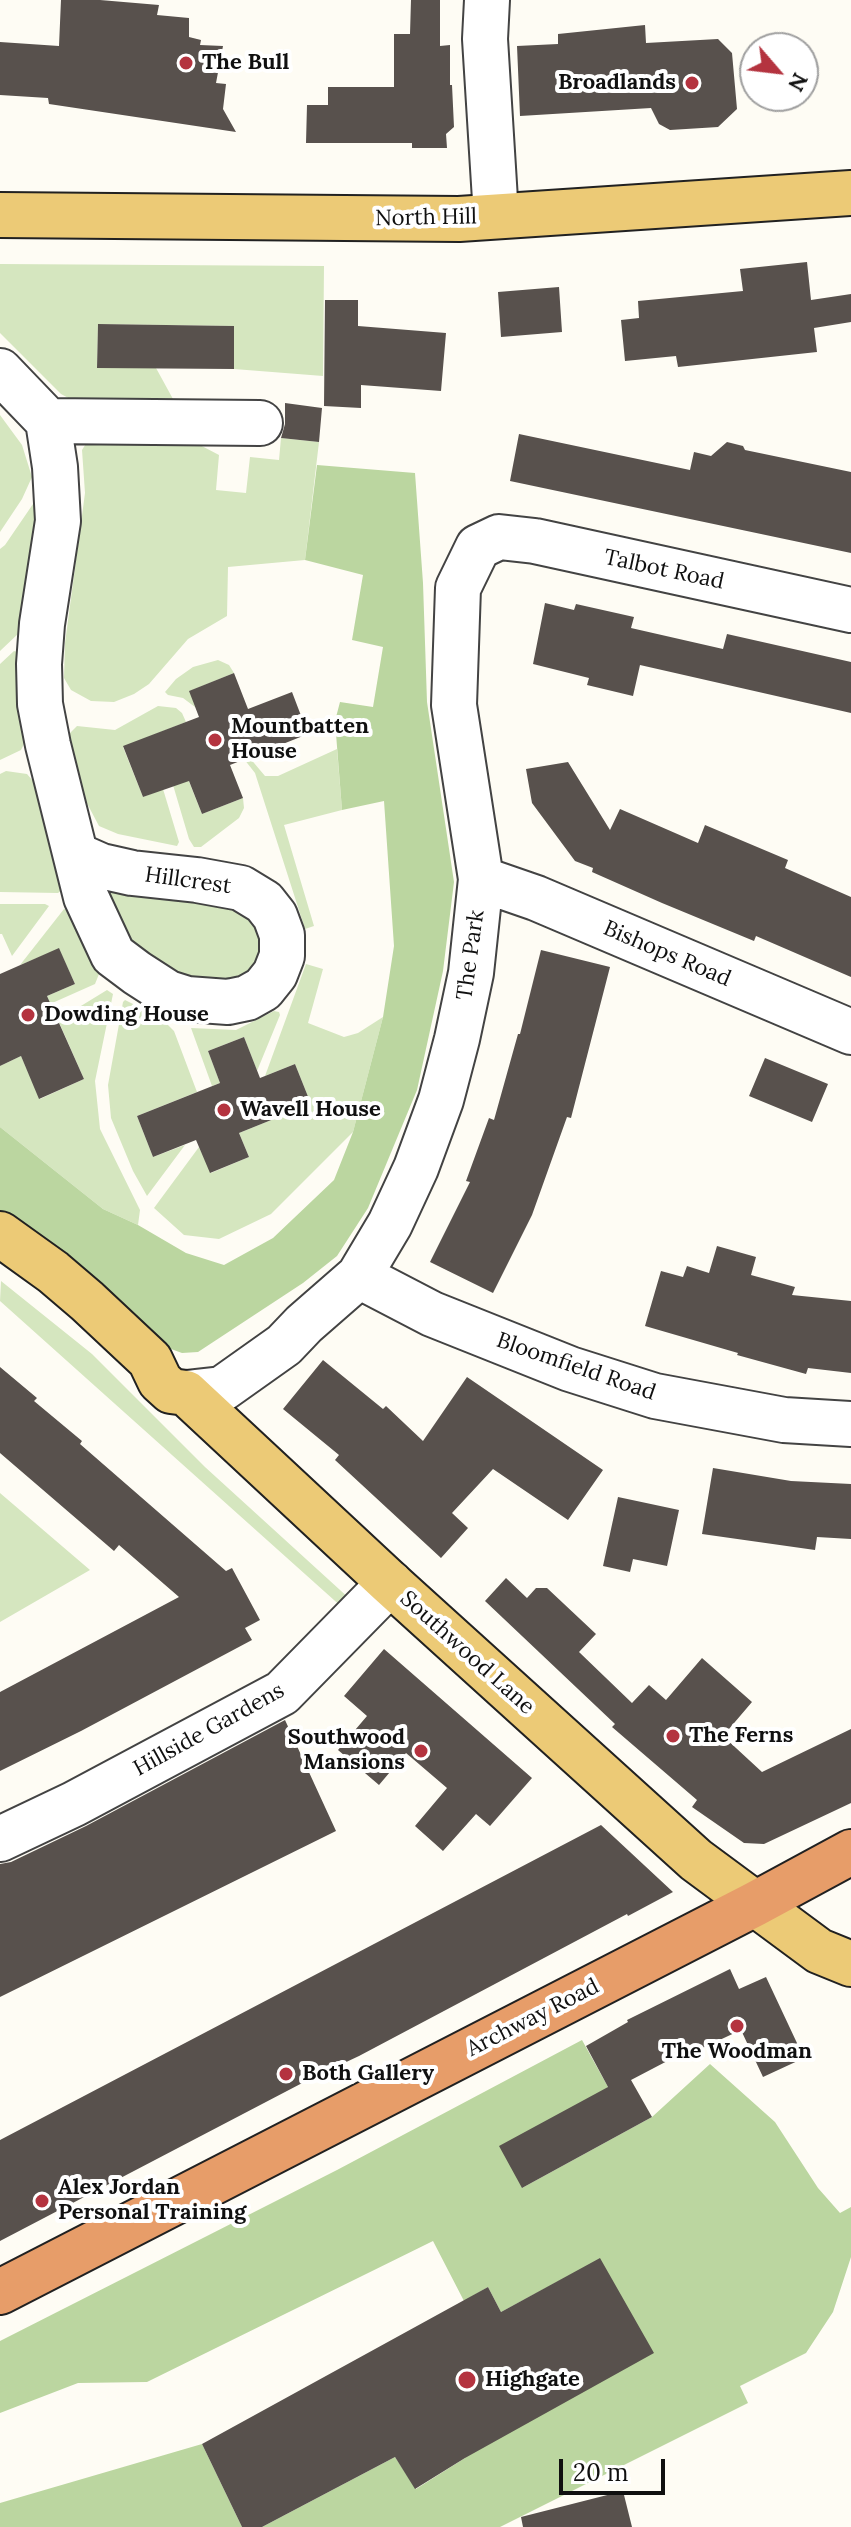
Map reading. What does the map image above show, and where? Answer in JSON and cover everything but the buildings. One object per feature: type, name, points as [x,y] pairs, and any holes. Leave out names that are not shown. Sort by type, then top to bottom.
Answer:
[{"type":"highway","name":"Archway Road","points":[[0,2292],[851,1852]]},
{"type":"main road","name":"North Hill","points":[[0,215],[459,219],[851,193]]},
{"type":"main road","name":"Southwood Lane","points":[[0,1234],[65,1282],[150,1360],[160,1381],[171,1391],[186,1393],[687,1852],[819,1951],[851,1964]]},
{"type":"street","points":[[487,0],[485,39],[496,216]]},
{"type":"street","points":[[0,371],[48,421],[260,423]]},
{"type":"street","name":"Hillcrest","points":[[48,421],[58,521],[42,624],[40,704],[86,897],[113,955],[168,993],[187,999],[228,1002],[247,998],[263,989],[275,974],[282,956],[282,935],[275,916],[264,902],[241,888],[132,873],[101,866],[76,855]]},
{"type":"street","name":"Talbot Road","points":[[478,547],[499,537],[535,541],[851,610]]},
{"type":"street","name":"The Park","points":[[186,1393],[222,1389],[284,1345],[359,1276],[390,1224],[416,1168],[441,1100],[471,973],[481,879],[454,705],[458,588],[478,547]]},
{"type":"street","name":"Bishops Road","points":[[481,879],[536,898],[851,1032]]},
{"type":"street","name":"Bloomfield Road","points":[[359,1276],[432,1314],[501,1342],[570,1369],[655,1396],[784,1420],[851,1424]]},
{"type":"street","name":"Hillside Gardens","points":[[0,1839],[74,1804],[282,1693],[390,1583]]},
{"type":"green space","points":[[0,264],[324,266],[323,376],[234,369],[234,326],[98,324],[97,368],[156,368],[173,399],[72,400],[61,394],[0,333]]},
{"type":"green space","points":[[0,415],[22,445],[32,477],[22,499],[0,532]]},
{"type":"green space","points":[[281,438],[319,442],[305,560],[228,567],[227,616],[188,639],[149,684],[134,694],[114,702],[91,701],[71,690],[64,678],[65,643],[85,493],[82,450],[87,442],[198,444],[219,455],[216,490],[246,493],[250,457],[279,460]]},
{"type":"green space","points":[[317,465],[415,473],[427,702],[454,882],[443,971],[417,1090],[368,1208],[337,1256],[303,1283],[198,1352],[182,1353],[160,1345],[0,1220],[0,1127],[103,1209],[186,1253],[224,1265],[273,1238],[334,1180],[353,1132],[383,1017],[394,946],[384,801],[342,810],[335,721],[340,702],[373,707],[383,647],[352,640],[363,575],[305,560]]},
{"type":"green space","points":[[33,504],[39,509],[19,633],[0,651],[0,549]]},
{"type":"green space","points":[[14,651],[18,652],[16,690],[25,742],[21,750],[0,760],[0,664]]},
{"type":"green space","points":[[218,660],[229,665],[234,673],[190,691],[195,707],[183,698],[165,692],[193,667]]},
{"type":"green space","points":[[158,706],[176,708],[186,722],[123,747],[143,797],[163,789],[179,842],[177,846],[118,834],[99,826],[81,792],[68,743],[69,734],[77,726],[115,730]]},
{"type":"green space","points":[[337,749],[342,810],[284,825],[314,926],[305,929],[255,773],[244,759],[249,757],[265,776],[278,776]]},
{"type":"green space","points":[[6,771],[27,774],[33,781],[61,881],[62,890],[58,893],[0,892],[0,774]]},
{"type":"green space","points":[[188,779],[202,814],[243,798],[244,808],[239,818],[201,847],[194,847],[189,839],[173,785]]},
{"type":"green space","points":[[111,884],[239,898],[267,933],[251,980],[198,987],[135,956],[98,901]]},
{"type":"green space","points":[[0,904],[49,906],[12,956],[0,934]]},
{"type":"green space","points":[[64,909],[68,910],[88,957],[99,974],[95,984],[50,1004],[47,996],[75,984],[59,949],[20,965]]},
{"type":"green space","points":[[306,964],[323,969],[308,1023],[344,1037],[358,1033],[383,1017],[353,1132],[271,1214],[219,1239],[184,1235],[154,1208],[199,1147],[211,1173],[249,1157],[239,1133],[311,1104],[295,1064],[265,1076]]},
{"type":"green space","points":[[107,990],[113,994],[95,1081],[100,1129],[140,1210],[138,1225],[103,1209],[0,1127],[0,1066],[21,1056],[40,1099],[84,1079],[58,1020]]},
{"type":"green space","points":[[125,1000],[161,1018],[174,1031],[197,1092],[137,1116],[153,1157],[185,1145],[147,1196],[111,1118],[108,1085]]},
{"type":"green space","points":[[274,1011],[280,1015],[257,1071],[244,1037],[208,1051],[220,1083],[212,1086],[191,1028],[236,1030]]},
{"type":"green space","points":[[1,1281],[92,1354],[205,1467],[351,1600],[344,1609],[0,1301]]},
{"type":"green space","points":[[0,1493],[90,1570],[0,1622]]},
{"type":"green space","points":[[582,2040],[608,2087],[522,2188],[652,2117],[710,2064],[775,2122],[818,2188],[840,2213],[851,2207],[851,2257],[833,2312],[806,2353],[740,2386],[748,2403],[500,2527],[262,2527],[395,2457],[416,2489],[465,2458],[600,2259],[501,2312],[488,2287],[464,2301],[433,2241],[147,2382],[78,2383],[0,2413],[0,2341],[337,2170]]},
{"type":"green space","points":[[202,2444],[242,2527],[0,2527],[0,2503]]},
{"type":"place","name":"The Bull","points":[[186,63]]},
{"type":"place","name":"Broadlands","points":[[692,83]]},
{"type":"place","name":"Mountbatten House","points":[[215,740]]},
{"type":"place","name":"Dowding House","points":[[28,1015]]},
{"type":"place","name":"Wavell House","points":[[224,1110]]},
{"type":"place","name":"The Ferns","points":[[673,1736]]},
{"type":"place","name":"Southwood Mansions","points":[[421,1751]]},
{"type":"place","name":"The Woodman","points":[[737,2026]]},
{"type":"place","name":"Both Gallery","points":[[286,2074]]},
{"type":"place","name":"Alex Jordan Personal Training","points":[[42,2201]]},
{"type":"place","name":"Highgate","points":[[467,2380]]}]
